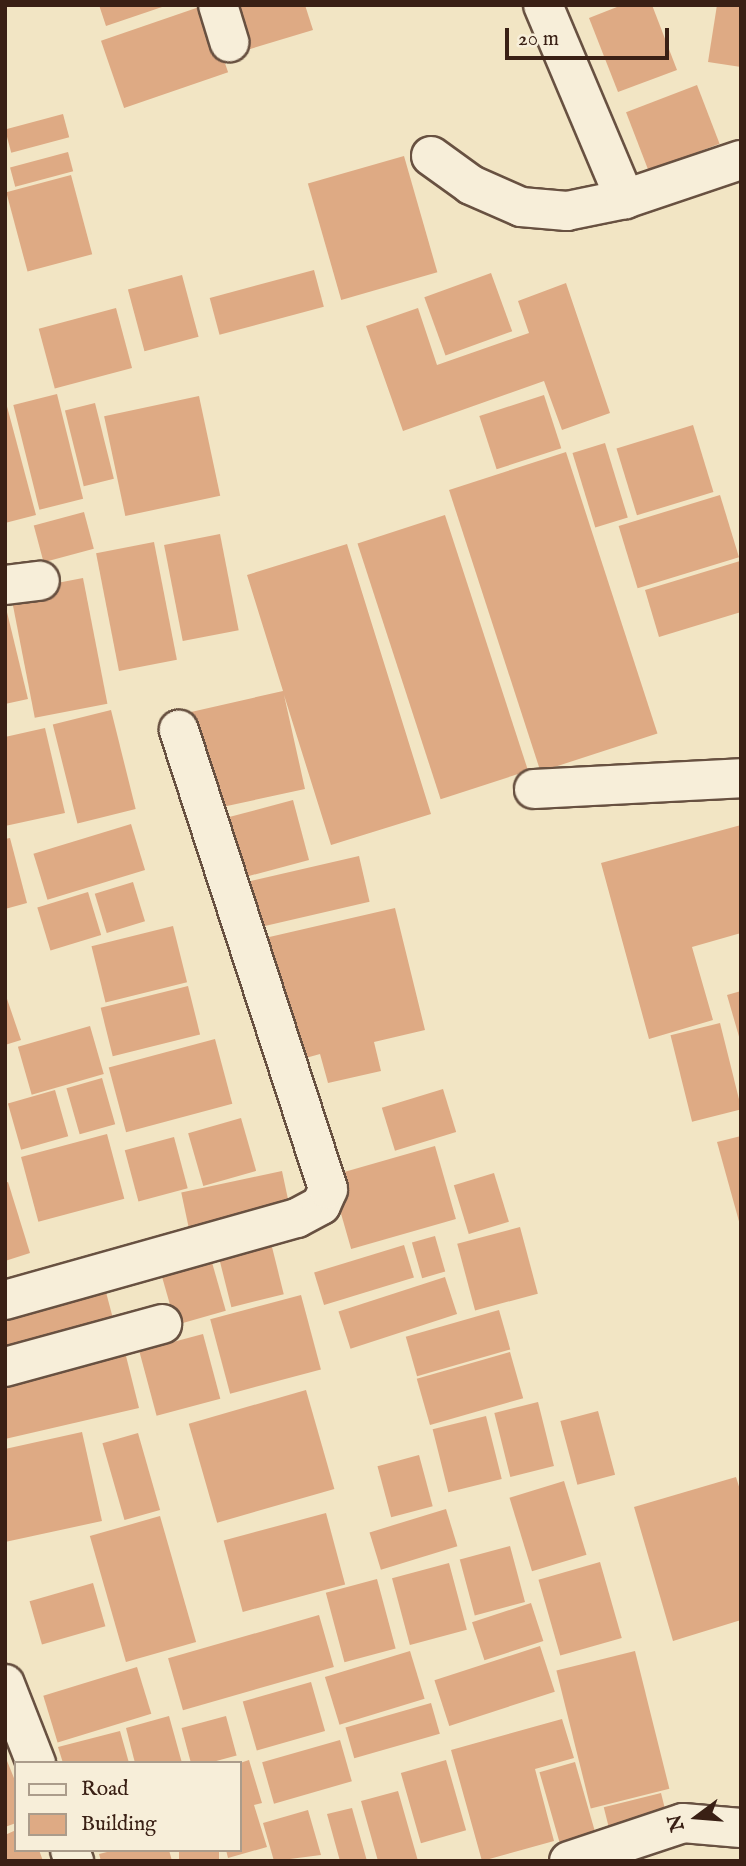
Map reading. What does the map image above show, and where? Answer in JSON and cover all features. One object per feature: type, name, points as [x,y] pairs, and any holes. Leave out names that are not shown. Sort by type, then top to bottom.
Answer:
[{"type":"street","points":[[218,5],[229,42]]},
{"type":"street","points":[[543,5],[625,200]]},
{"type":"street","points":[[432,156],[471,185],[521,207],[567,211],[625,200],[741,160]]},
{"type":"street","points":[[5,1300],[297,1218],[321,1205],[328,1189],[179,730]]},
{"type":"street","points":[[534,789],[741,778]]},
{"type":"street","points":[[5,1367],[162,1324]]},
{"type":"street","points":[[5,1684],[35,1761]]},
{"type":"street","points":[[569,1861],[683,1823],[741,1828]]},
{"type":"building","points":[[99,5],[165,5],[165,6],[106,26]]},
{"type":"building","points":[[205,5],[228,72],[124,108],[101,41]]},
{"type":"building","points":[[226,5],[305,5],[313,30],[240,52]]},
{"type":"building","points":[[622,5],[652,5],[677,70],[618,92],[589,18]]},
{"type":"building","points":[[717,5],[741,5],[741,67],[708,62]]},
{"type":"building","points":[[697,85],[720,144],[649,171],[626,112]]},
{"type":"building","points":[[63,114],[69,137],[11,153],[5,130]]},
{"type":"building","points":[[68,152],[73,171],[15,187],[10,168]]},
{"type":"building","points":[[404,156],[437,272],[341,300],[308,184]]},
{"type":"building","points":[[71,175],[92,254],[28,272],[6,192]]},
{"type":"building","points":[[314,270],[324,307],[220,335],[210,298]]},
{"type":"building","points":[[491,273],[512,331],[445,356],[424,297]]},
{"type":"building","points":[[182,275],[199,337],[144,351],[128,289]]},
{"type":"building","points":[[566,283],[610,413],[562,430],[544,381],[403,431],[366,326],[418,308],[437,365],[529,333],[518,301]]},
{"type":"building","points":[[116,308],[132,368],[55,389],[39,329]]},
{"type":"building","points":[[57,394],[83,499],[39,510],[13,405]]},
{"type":"building","points":[[544,395],[561,448],[497,469],[479,416]]},
{"type":"building","points":[[199,396],[220,496],[125,516],[104,416]]},
{"type":"building","points":[[5,399],[36,515],[5,523]]},
{"type":"building","points":[[95,403],[114,479],[84,486],[65,410]]},
{"type":"building","points":[[693,425],[713,492],[637,515],[616,448]]},
{"type":"building","points":[[605,443],[628,518],[595,528],[572,453]]},
{"type":"building","points":[[566,452],[657,734],[540,772],[449,490]]},
{"type":"building","points":[[720,495],[739,557],[638,588],[619,526]]},
{"type":"building","points":[[84,512],[94,549],[44,562],[34,525]]},
{"type":"building","points":[[445,515],[528,771],[441,799],[358,543]]},
{"type":"building","points":[[220,534],[239,630],[183,641],[164,545]]},
{"type":"building","points":[[154,542],[177,660],[119,671],[96,553]]},
{"type":"building","points":[[347,544],[431,814],[331,845],[284,695],[305,789],[213,809],[191,712],[283,691],[247,575]]},
{"type":"building","points":[[740,561],[741,612],[659,637],[645,590]]},
{"type":"building","points":[[83,578],[107,704],[35,718],[10,592]]},
{"type":"building","points":[[5,609],[28,699],[5,704]]},
{"type":"building","points":[[111,710],[136,809],[77,823],[53,725]]},
{"type":"building","points":[[45,728],[65,813],[5,826],[5,737]]},
{"type":"building","points":[[293,800],[309,860],[244,877],[228,817]]},
{"type":"building","points":[[131,824],[145,870],[47,900],[33,854]]},
{"type":"building","points":[[741,825],[741,933],[692,947],[713,1020],[649,1039],[601,863]]},
{"type":"building","points":[[10,838],[27,903],[5,909],[5,839]]},
{"type":"building","points":[[359,856],[370,902],[259,927],[249,881]]},
{"type":"building","points":[[133,882],[145,921],[107,933],[95,894]]},
{"type":"building","points":[[88,892],[101,935],[50,951],[37,907]]},
{"type":"building","points":[[395,908],[425,1030],[374,1042],[381,1071],[328,1083],[320,1054],[295,1061],[265,938]]},
{"type":"building","points":[[173,926],[187,982],[106,1003],[91,946]]},
{"type":"building","points":[[188,986],[200,1035],[113,1056],[101,1008]]},
{"type":"building","points":[[741,991],[741,1040],[740,1040],[727,995]]},
{"type":"building","points":[[5,993],[21,1040],[5,1045]]},
{"type":"building","points":[[720,1023],[741,1109],[692,1122],[671,1035]]},
{"type":"building","points":[[90,1026],[104,1074],[32,1095],[18,1047]]},
{"type":"building","points":[[215,1039],[232,1104],[126,1132],[109,1067]]},
{"type":"building","points":[[102,1078],[115,1124],[80,1134],[66,1088]]},
{"type":"building","points":[[443,1089],[456,1132],[395,1151],[382,1108]]},
{"type":"building","points":[[55,1090],[68,1136],[21,1150],[8,1104]]},
{"type":"building","points":[[241,1118],[256,1171],[203,1186],[188,1133]]},
{"type":"building","points":[[107,1134],[124,1199],[38,1222],[21,1157]]},
{"type":"building","points":[[741,1136],[741,1225],[740,1225],[717,1142]]},
{"type":"building","points":[[174,1137],[188,1188],[138,1201],[125,1150]]},
{"type":"building","points":[[435,1146],[456,1219],[351,1249],[330,1176]]},
{"type":"building","points":[[282,1171],[291,1214],[190,1235],[181,1192]]},
{"type":"building","points":[[494,1173],[509,1222],[469,1234],[454,1185]]},
{"type":"building","points":[[8,1182],[30,1253],[5,1261],[5,1183]]},
{"type":"building","points":[[520,1227],[538,1294],[475,1310],[457,1244]]},
{"type":"building","points":[[269,1235],[284,1294],[231,1307],[217,1248]]},
{"type":"building","points":[[435,1236],[445,1272],[422,1278],[412,1243]]},
{"type":"building","points":[[404,1245],[414,1278],[324,1305],[314,1272]]},
{"type":"building","points":[[209,1252],[226,1311],[176,1325],[159,1266]]},
{"type":"building","points":[[102,1277],[116,1330],[5,1360],[5,1304]]},
{"type":"building","points":[[445,1277],[457,1314],[351,1349],[338,1312]]},
{"type":"building","points":[[301,1295],[321,1369],[230,1394],[210,1319]]},
{"type":"building","points":[[499,1310],[510,1349],[417,1376],[406,1337]]},
{"type":"building","points":[[203,1334],[220,1399],[157,1416],[139,1351]]},
{"type":"building","points":[[124,1348],[139,1408],[5,1439],[5,1379]]},
{"type":"building","points":[[510,1352],[523,1398],[430,1425],[417,1379]]},
{"type":"building","points":[[306,1390],[334,1489],[217,1523],[189,1424]]},
{"type":"building","points":[[538,1402],[554,1466],[510,1477],[494,1413]]},
{"type":"building","points":[[598,1411],[615,1475],[577,1485],[560,1421]]},
{"type":"building","points":[[486,1416],[502,1479],[448,1492],[433,1429]]},
{"type":"building","points":[[82,1432],[102,1521],[5,1542],[5,1449]]},
{"type":"building","points":[[138,1433],[160,1510],[124,1520],[102,1443]]},
{"type":"building","points":[[419,1455],[433,1506],[391,1517],[377,1466]]},
{"type":"building","points":[[736,1477],[741,1493],[741,1620],[673,1641],[634,1507]]},
{"type":"building","points":[[564,1481],[587,1555],[532,1571],[509,1498]]},
{"type":"building","points":[[446,1509],[457,1546],[381,1570],[369,1532]]},
{"type":"building","points":[[326,1513],[345,1584],[243,1612],[224,1540]]},
{"type":"building","points":[[160,1516],[196,1642],[126,1662],[90,1536]]},
{"type":"building","points":[[510,1546],[525,1602],[475,1615],[460,1559]]},
{"type":"building","points":[[600,1562],[622,1638],[560,1656],[538,1580]]},
{"type":"building","points":[[449,1563],[467,1630],[410,1645],[392,1578]]},
{"type":"building","points":[[377,1579],[396,1649],[344,1662],[326,1593]]},
{"type":"building","points":[[93,1583],[105,1626],[42,1644],[30,1601]]},
{"type":"building","points":[[531,1603],[543,1641],[484,1660],[472,1622]]},
{"type":"building","points":[[319,1615],[334,1667],[183,1710],[168,1658]]},
{"type":"building","points":[[540,1646],[555,1692],[449,1726],[434,1680]]},
{"type":"building","points":[[410,1651],[425,1699],[340,1725],[325,1677]]},
{"type":"building","points":[[635,1651],[669,1789],[591,1808],[556,1671]]},
{"type":"building","points":[[137,1667],[151,1714],[58,1743],[43,1696]]},
{"type":"building","points":[[311,1682],[325,1731],[257,1751],[243,1702]]},
{"type":"building","points":[[431,1703],[440,1734],[354,1758],[345,1728]]},
{"type":"building","points":[[169,1716],[181,1761],[134,1761],[126,1728]]},
{"type":"building","points":[[226,1716],[237,1756],[216,1761],[190,1761],[182,1728]]},
{"type":"building","points":[[562,1719],[574,1758],[535,1769],[554,1841],[482,1861],[451,1750]]},
{"type":"building","points":[[120,1731],[128,1761],[62,1761],[58,1747]]},
{"type":"building","points":[[340,1740],[352,1781],[274,1804],[262,1762]]},
{"type":"building","points":[[5,1756],[14,1778],[14,1824],[5,1827]]},
{"type":"building","points":[[249,1760],[262,1803],[254,1805],[267,1847],[228,1858],[226,1852],[242,1852],[242,1762]]},
{"type":"building","points":[[446,1760],[466,1830],[421,1843],[401,1773]]},
{"type":"building","points":[[575,1762],[599,1847],[564,1857],[539,1772]]},
{"type":"building","points":[[398,1791],[418,1861],[378,1861],[361,1801]]},
{"type":"building","points":[[661,1793],[669,1825],[612,1839],[604,1807]]},
{"type":"building","points":[[352,1808],[367,1861],[340,1861],[327,1814]]},
{"type":"building","points":[[308,1810],[321,1855],[274,1861],[263,1823]]},
{"type":"building","points":[[14,1831],[14,1852],[40,1852],[43,1861],[5,1861],[5,1835]]},
{"type":"building","points":[[170,1852],[172,1861],[101,1861],[99,1854]]},
{"type":"building","points":[[179,1852],[219,1852],[219,1861],[179,1861]]}]
